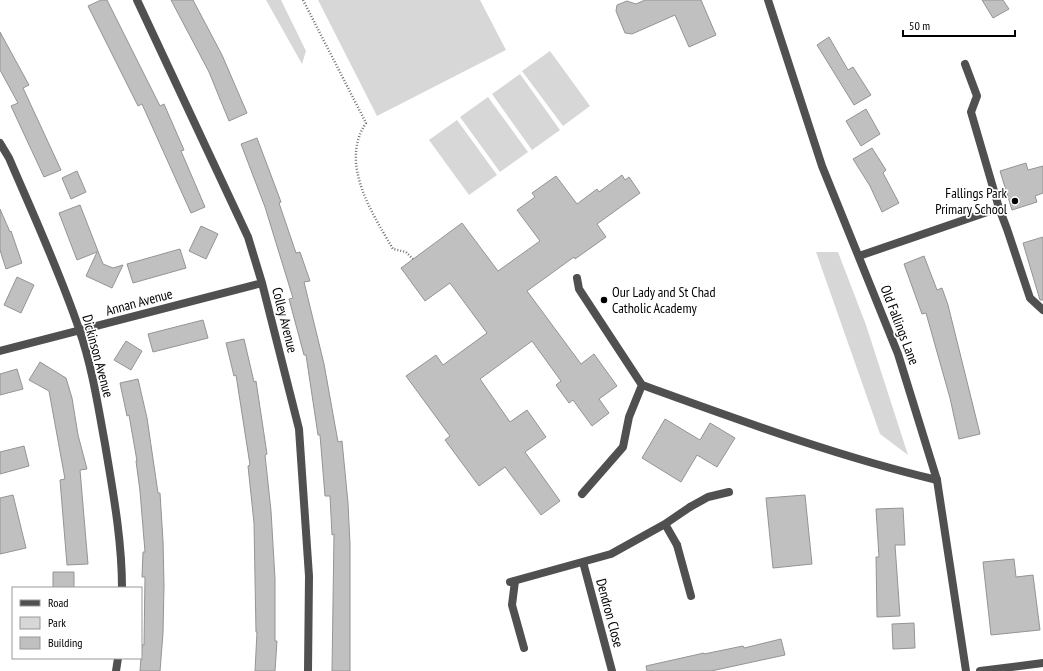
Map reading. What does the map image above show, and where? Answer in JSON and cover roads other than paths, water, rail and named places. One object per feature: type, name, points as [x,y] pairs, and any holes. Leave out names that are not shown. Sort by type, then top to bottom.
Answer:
[{"type":"street","name":"Colley Avenue","points":[[137,0],[248,237],[262,283],[299,429],[309,576],[308,671]]},
{"type":"street","name":"Old Fallings Lane","points":[[768,0],[822,166],[898,354],[937,480],[966,671]]},
{"type":"street","points":[[965,64],[977,96],[971,112],[999,208],[1008,229],[1030,298],[1043,310]]},
{"type":"street","name":"Dickinson Avenue","points":[[0,143],[9,158],[58,272],[80,331],[97,399],[111,482],[122,558],[122,587]]},
{"type":"street","points":[[859,256],[999,208]]},
{"type":"street","points":[[577,278],[579,289],[642,385],[781,435],[890,469],[937,480]]},
{"type":"street","name":"Annan Avenue","points":[[0,351],[262,283]]},
{"type":"street","points":[[582,494],[622,447],[629,417],[642,385]]},
{"type":"street","points":[[524,648],[512,605],[513,581],[611,554],[665,524],[708,497],[729,492]]},
{"type":"street","points":[[665,524],[677,545],[691,596]]},
{"type":"street","name":"Dendron Close","points":[[583,562],[612,671]]},
{"type":"street","points":[[116,671],[118,659]]},
{"type":"street","points":[[980,671],[1043,663]]},
{"type":"place","name":"Fallings Park Primary School","points":[[1015,201]]},
{"type":"place","name":"Our Lady and St Chad Catholic Academy","points":[[604,300]]}]
